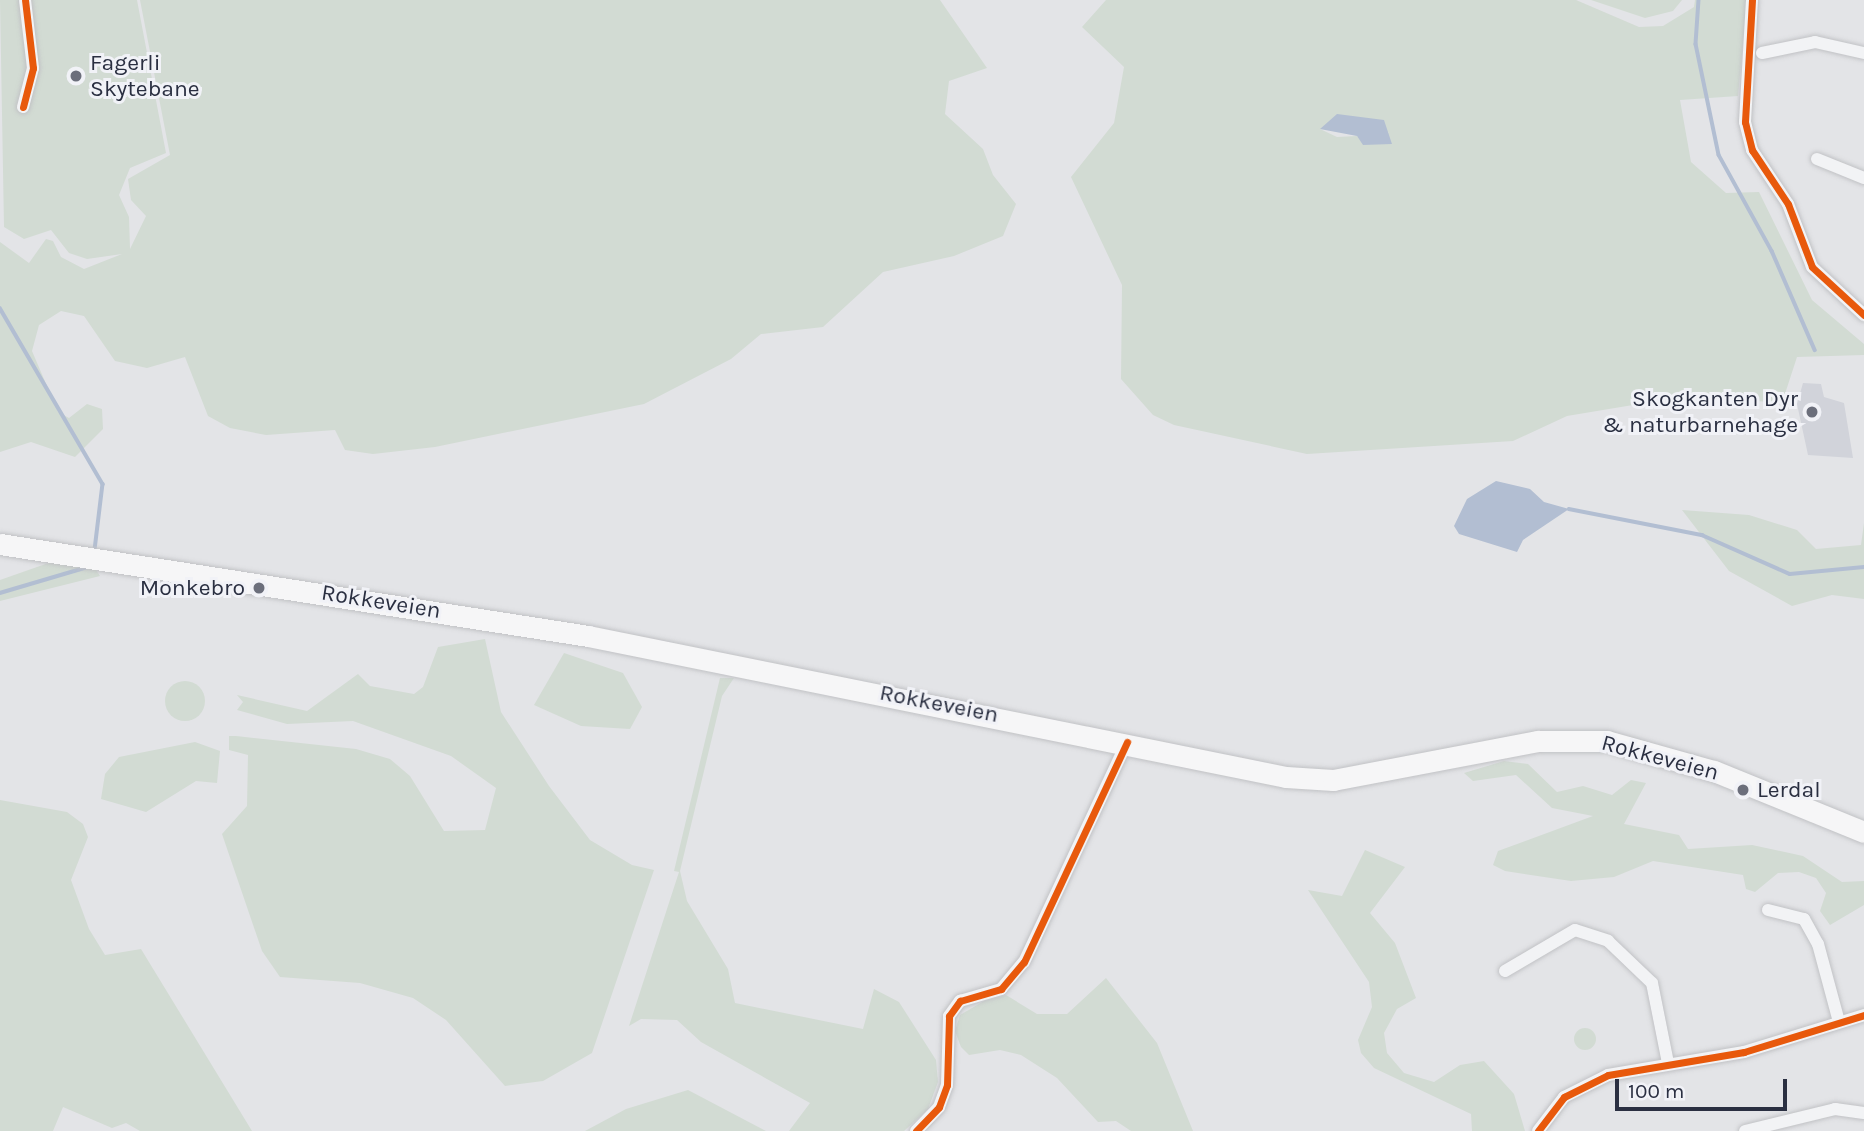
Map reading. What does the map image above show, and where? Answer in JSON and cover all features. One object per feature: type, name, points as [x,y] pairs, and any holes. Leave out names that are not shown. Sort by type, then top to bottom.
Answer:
[{"type":"main road","name":"Rokkeveien","points":[[0,544],[92,556],[588,636],[1127,742],[1286,777],[1333,780],[1538,741],[1607,741],[1714,771],[1864,832]]},
{"type":"street","points":[[23,107],[33,68],[25,0]]},
{"type":"street","points":[[1752,0],[1745,122],[1752,150],[1788,204],[1812,267],[1864,315]]},
{"type":"street","points":[[1762,53],[1815,42],[1864,53]]},
{"type":"street","points":[[1817,159],[1864,178]]},
{"type":"street","points":[[916,1131],[939,1107],[947,1085],[949,1016],[960,1001],[1002,989],[1024,962],[1127,742]]},
{"type":"street","points":[[1769,909],[1804,919],[1818,944],[1839,1018]]},
{"type":"street","points":[[1505,971],[1575,930],[1608,942],[1652,983],[1668,1063]]},
{"type":"street","points":[[1538,1131],[1564,1097],[1608,1074],[1744,1052],[1839,1018],[1864,1015]]},
{"type":"street","points":[[1745,1131],[1835,1110],[1864,1113]]},
{"type":"shaded area","points":[[0,0],[137,0],[166,153],[130,168],[119,195],[129,217],[130,249],[146,216],[131,200],[128,179],[170,155],[140,0],[940,0],[987,68],[949,81],[945,114],[983,149],[993,175],[1016,204],[1003,236],[954,256],[883,272],[823,327],[761,334],[731,359],[644,404],[435,447],[373,454],[345,450],[335,430],[266,435],[230,428],[208,416],[185,357],[147,368],[115,361],[84,316],[61,311],[39,325],[32,351],[58,412],[69,418],[87,404],[102,409],[103,429],[75,457],[31,442],[0,452],[0,242],[29,263],[46,239],[53,241],[61,257],[84,269],[122,254],[87,259],[69,253],[51,230],[24,239],[4,227]]},
{"type":"shaded area","points":[[1106,0],[1576,0],[1639,27],[1663,26],[1694,7],[1695,0],[1747,0],[1738,96],[1680,100],[1691,162],[1726,193],[1759,192],[1812,300],[1864,344],[1864,355],[1797,357],[1782,403],[1687,396],[1567,416],[1513,441],[1307,454],[1174,425],[1153,415],[1121,379],[1122,285],[1071,177],[1114,123],[1124,67],[1082,27]],"holes":[[[1320,129],[1389,132],[1364,145],[1357,136],[1337,137]]]},
{"type":"shaded area","points":[[1591,0],[1682,0],[1673,11],[1645,18]]},
{"type":"shaded area","points":[[1803,383],[1821,384],[1824,397],[1844,403],[1853,458],[1808,455],[1797,404]]},
{"type":"shaded area","points":[[1682,510],[1749,515],[1797,530],[1816,549],[1861,545],[1864,523],[1864,599],[1832,595],[1792,606],[1729,571]]},
{"type":"shaded area","points":[[54,561],[93,565],[100,576],[0,601],[0,580]]},
{"type":"shaded area","points":[[485,639],[501,712],[549,786],[590,840],[632,865],[654,870],[592,1053],[543,1081],[505,1086],[446,1020],[413,998],[360,983],[280,977],[262,951],[222,834],[247,806],[248,755],[229,750],[229,736],[356,749],[390,759],[410,776],[444,831],[485,830],[496,788],[451,756],[353,721],[287,724],[237,710],[243,702],[237,695],[307,711],[358,674],[370,686],[414,694],[423,687],[438,647]]},
{"type":"shaded area","points":[[564,653],[623,673],[642,707],[630,729],[581,726],[534,705]]},
{"type":"shaded area","points":[[720,678],[734,678],[722,696],[680,871],[687,901],[728,969],[735,1003],[863,1029],[874,989],[899,1002],[936,1060],[938,1082],[928,1109],[904,1131],[789,1131],[810,1103],[701,1042],[677,1020],[641,1019],[629,1026],[679,872],[674,871]]},
{"type":"shaded area","points":[[185,681],[199,687],[205,701],[199,715],[185,721],[171,715],[165,701],[171,687]]},
{"type":"shaded area","points":[[195,742],[220,751],[217,783],[196,781],[146,812],[101,799],[105,774],[119,757]]},
{"type":"shaded area","points":[[1504,761],[1528,764],[1557,792],[1583,786],[1612,795],[1631,780],[1646,783],[1624,824],[1679,835],[1688,849],[1752,845],[1803,856],[1842,882],[1864,881],[1864,905],[1830,925],[1820,911],[1826,893],[1816,878],[1799,872],[1778,873],[1755,892],[1746,889],[1743,875],[1653,861],[1614,877],[1571,881],[1505,871],[1493,865],[1498,851],[1593,816],[1552,808],[1516,775],[1473,781],[1464,773]]},
{"type":"shaded area","points":[[0,800],[67,812],[83,824],[88,837],[71,880],[89,929],[105,955],[141,949],[252,1131],[140,1131],[126,1123],[112,1128],[63,1107],[53,1131],[0,1131]]},
{"type":"shaded area","points":[[1365,850],[1405,867],[1370,913],[1395,943],[1416,998],[1397,1009],[1384,1033],[1387,1053],[1404,1073],[1434,1082],[1460,1065],[1484,1061],[1514,1094],[1525,1131],[1472,1131],[1471,1114],[1374,1068],[1361,1053],[1358,1040],[1372,1007],[1369,982],[1308,890],[1342,896]]},
{"type":"shaded area","points":[[1106,978],[1157,1043],[1193,1131],[1131,1131],[1116,1121],[1098,1122],[1057,1078],[1021,1055],[1000,1050],[969,1055],[961,1047],[955,1031],[960,1015],[984,1001],[1006,995],[1037,1014],[1067,1014]]},
{"type":"shaded area","points":[[1581,1028],[1589,1028],[1596,1035],[1596,1043],[1589,1050],[1581,1050],[1574,1043],[1574,1035]]},
{"type":"shaded area","points":[[688,1090],[766,1131],[585,1131],[626,1109]]},
{"type":"water","points":[[1337,114],[1384,120],[1392,144],[1363,145],[1357,136],[1320,129]]},
{"type":"water","points":[[1496,481],[1530,489],[1544,502],[1569,509],[1523,540],[1517,552],[1459,534],[1454,526],[1467,499]]},
{"type":"waterway","points":[[1699,0],[1696,44],[1719,155],[1772,251],[1815,350]]},
{"type":"waterway","points":[[0,308],[103,484],[95,550]]},
{"type":"waterway","points":[[1569,509],[1702,535],[1790,574],[1864,567]]},
{"type":"waterway","points":[[0,593],[88,567]]},
{"type":"cycle path","points":[[23,107],[33,68],[25,0]]},
{"type":"cycle path","points":[[1752,0],[1745,122],[1752,150],[1788,204],[1812,267],[1864,315]]},
{"type":"cycle path","points":[[916,1131],[939,1107],[947,1085],[949,1016],[960,1001],[1001,989],[1024,962],[1127,742]]},
{"type":"cycle path","points":[[1538,1131],[1564,1097],[1608,1075],[1744,1052],[1864,1015]]},
{"type":"place","name":"Fagerli Skytebane","points":[[76,76]]},
{"type":"place","name":"Skogkanten Dyr & naturbarnehage","points":[[1812,412]]},
{"type":"place","name":"Monkebro","points":[[259,588]]},
{"type":"place","name":"Lerdal","points":[[1743,790]]}]
